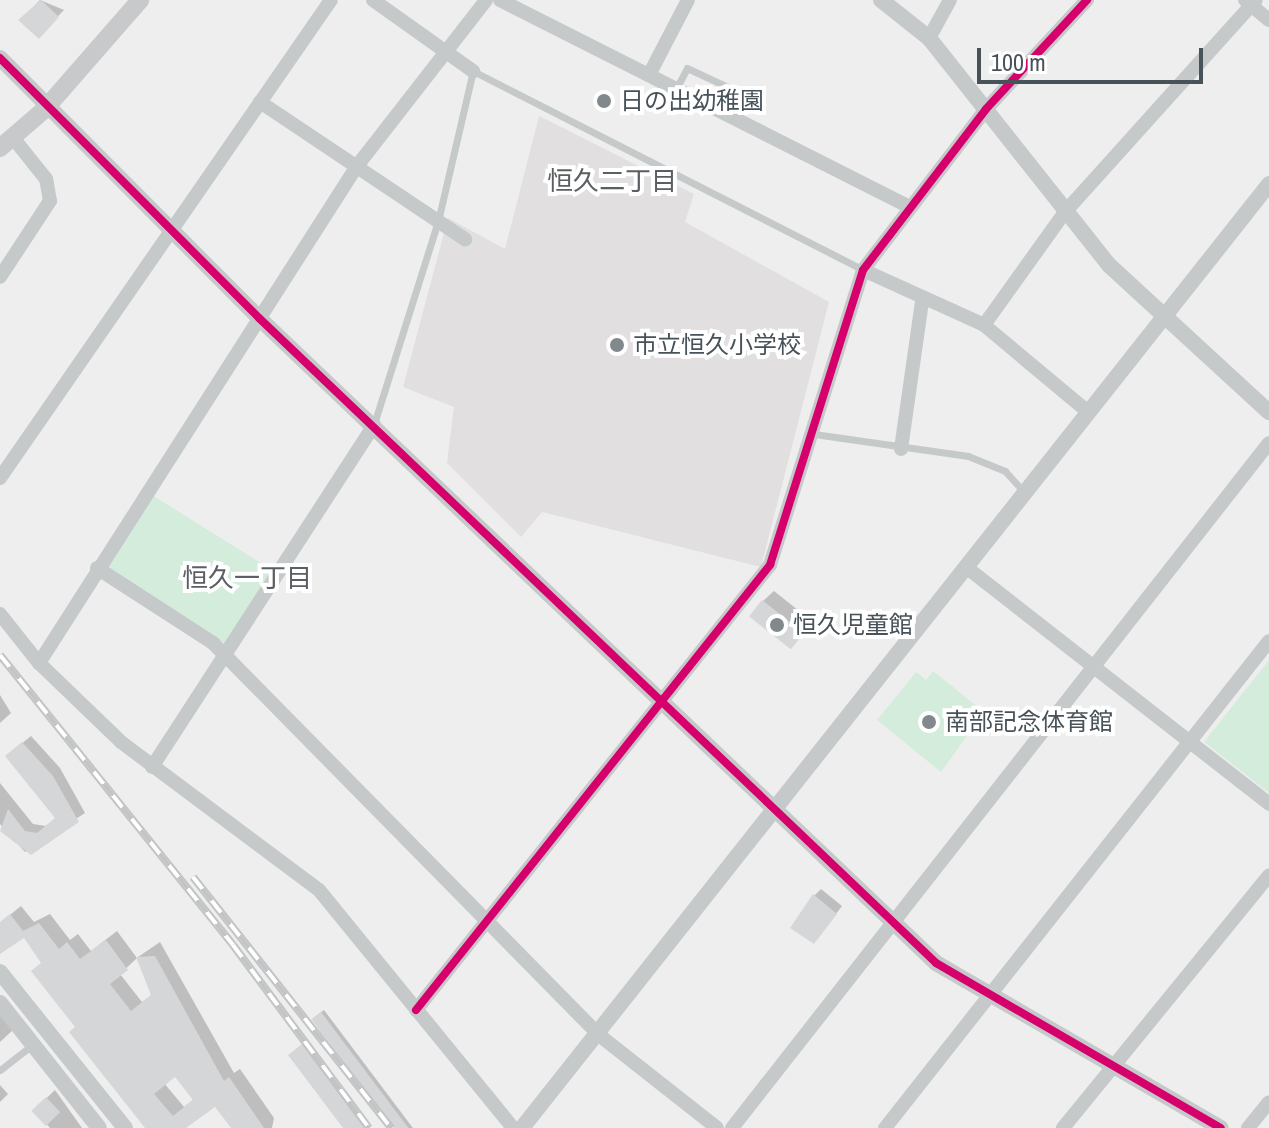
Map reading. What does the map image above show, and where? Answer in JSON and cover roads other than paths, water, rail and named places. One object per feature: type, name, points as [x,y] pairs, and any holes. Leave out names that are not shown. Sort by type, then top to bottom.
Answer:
[{"type":"main road","points":[[7,144],[45,109],[140,0]]},
{"type":"street","points":[[0,478],[331,0]]},
{"type":"street","points":[[373,0],[445,55],[473,71]]},
{"type":"street","points":[[39,663],[357,166],[486,0]]},
{"type":"street","points":[[500,0],[734,115],[910,207]]},
{"type":"street","points":[[650,73],[688,0]]},
{"type":"street","points":[[881,0],[929,38],[1065,212],[1161,320],[1269,412]]},
{"type":"street","points":[[929,38],[950,0]]},
{"type":"street","points":[[416,1010],[770,565],[814,434],[863,270],[986,109],[1087,0]]},
{"type":"street","points":[[984,325],[1065,212],[1251,2],[1269,20]]},
{"type":"street","points":[[0,58],[45,109],[174,227],[259,318],[897,925],[989,998],[1221,1128]]},
{"type":"street","points":[[260,102],[465,239]]},
{"type":"street","points":[[0,277],[50,201],[46,179],[7,144]]},
{"type":"street","points":[[522,1128],[599,1035],[1023,491],[1269,184]]},
{"type":"street","points":[[863,270],[922,302],[984,325],[1088,412]]},
{"type":"street","points":[[901,449],[922,302]]},
{"type":"street","points":[[152,767],[374,425]]},
{"type":"street","points":[[732,1128],[1100,668],[1269,443]]},
{"type":"street","points":[[966,567],[1100,668],[1269,804]]},
{"type":"street","points":[[97,568],[225,654],[599,1035],[717,1128]]},
{"type":"street","points":[[0,614],[39,663],[152,767],[272,847],[319,890],[513,1128]]},
{"type":"street","points":[[885,1128],[1269,641]]},
{"type":"street","points":[[1063,1128],[1269,875]]},
{"type":"street","points":[[1,976],[125,1128]]},
{"type":"street","points":[[0,1003],[99,1128]]},
{"type":"street","points":[[1248,1128],[1269,1102]]},
{"type":"lane","points":[[677,87],[687,68],[745,95],[734,115]]},
{"type":"lane","points":[[374,425],[438,221],[473,71],[863,270]]},
{"type":"lane","points":[[814,434],[901,449],[968,456],[1005,471],[1023,491]]},
{"type":"lane","points":[[0,1070],[33,1045]]},
{"type":"railway","points":[[0,655],[233,945],[369,1128]]},
{"type":"railway","points":[[193,877],[391,1128]]},
{"type":"place","name":"日の出幼稚園","points":[[604,101]]},
{"type":"place","name":"市立恒久小学校","points":[[617,345]]},
{"type":"place","name":"恒久児童館","points":[[777,625]]},
{"type":"place","name":"南部記念体育館","points":[[929,722]]},
{"type":"district","name":"恒久二丁目","points":[[612,181]]},
{"type":"district","name":"恒久一丁目","points":[[247,578]]}]
